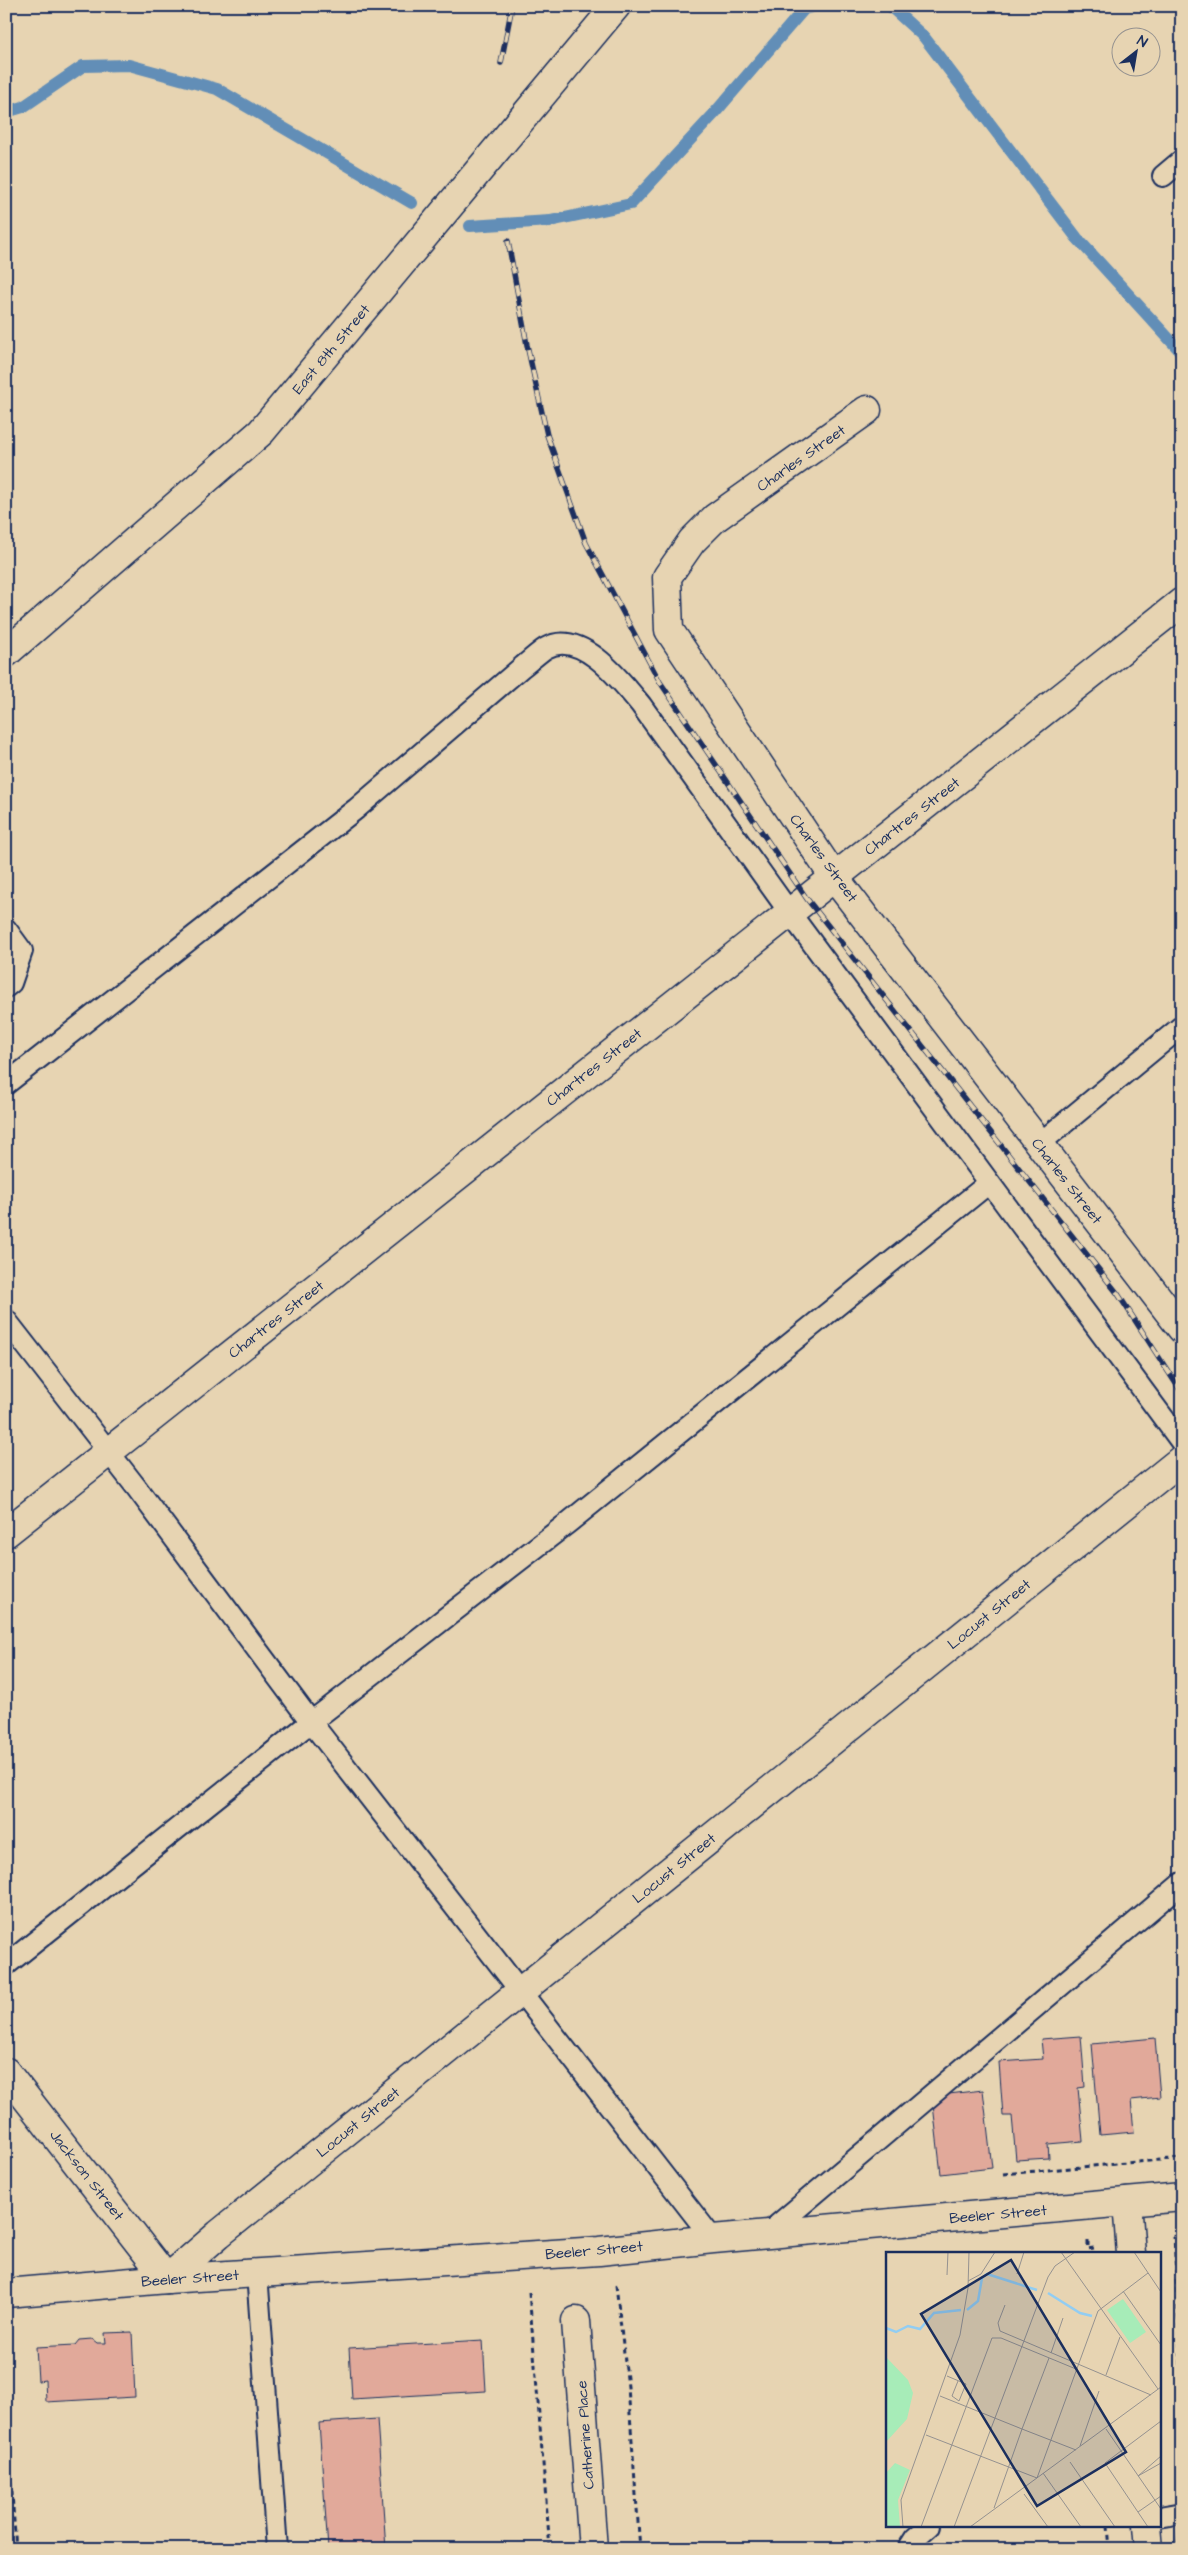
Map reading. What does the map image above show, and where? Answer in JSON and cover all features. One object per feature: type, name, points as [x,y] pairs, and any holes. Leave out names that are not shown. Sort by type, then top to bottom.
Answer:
[{"type":"street","name":"East 8th Street","points":[[6,654],[260,432],[616,6]]},
{"type":"street","name":"Charles Street","points":[[867,410],[715,518],[692,541],[667,577],[669,630],[834,878],[860,908],[870,927],[1182,1329]]},
{"type":"street","name":"Chartres Street","points":[[6,1532],[1182,602]]},
{"type":"street","name":"Locust Street","points":[[167,2279],[219,2234],[1182,1459]]},
{"type":"street","name":"Jackson Street","points":[[6,2072],[167,2279]]},
{"type":"street","name":"Beeler Street","points":[[6,2293],[167,2279],[599,2251],[713,2238],[1182,2197]]},
{"type":"street","points":[[1127,2202],[1131,2252]]},
{"type":"street","name":"Catherine Place","points":[[576,2320],[593,2549]]},
{"type":"street","points":[[1147,2528],[1149,2549]]},
{"type":"lane","points":[[1163,176],[1182,160]]},
{"type":"lane","points":[[6,1084],[356,809],[548,647],[572,644],[592,654],[618,678],[647,713],[790,913],[1182,1443]]},
{"type":"lane","points":[[6,928],[22,951],[11,984],[6,988]]},
{"type":"lane","points":[[1038,1144],[1182,1026]]},
{"type":"lane","points":[[6,1965],[311,1722],[569,1522],[989,1182]]},
{"type":"lane","points":[[6,1320],[109,1452],[311,1722],[713,2238]]},
{"type":"lane","points":[[767,2234],[1182,1883]]},
{"type":"lane","points":[[257,2273],[277,2549]]},
{"type":"lane","points":[[1160,2517],[1182,2513]]},
{"type":"lane","points":[[908,2549],[914,2538],[926,2528]]},
{"type":"path","points":[[1182,2235],[1174,2236],[1182,2385]]},
{"type":"path","points":[[616,2282],[628,2387],[640,2549]]},
{"type":"path","points":[[529,2291],[550,2549]]},
{"type":"path","points":[[6,2410],[16,2549]]},
{"type":"path","points":[[1108,2528],[1110,2549]]},
{"type":"building","points":[[1081,2036],[1085,2087],[1078,2088],[1083,2141],[1048,2144],[1049,2158],[1016,2160],[1012,2116],[1003,2116],[999,2062],[1043,2059],[1041,2039]]},
{"type":"building","points":[[1155,2038],[1160,2097],[1131,2100],[1134,2132],[1100,2135],[1092,2044]]},
{"type":"building","points":[[983,2090],[992,2168],[941,2174],[932,2096]]},
{"type":"building","points":[[132,2332],[135,2397],[46,2402],[45,2380],[38,2381],[36,2347],[75,2345],[79,2340],[92,2339],[97,2343],[106,2343],[105,2333]]},
{"type":"building","points":[[483,2340],[486,2391],[352,2399],[349,2348]]},
{"type":"building","points":[[377,2419],[386,2549],[328,2549],[319,2423]]},
{"type":"waterway","points":[[470,226],[550,221],[631,204],[713,115],[804,9],[816,6]]},
{"type":"waterway","points":[[890,6],[924,37],[1077,238],[1182,353]]},
{"type":"waterway","points":[[6,112],[23,107],[83,66],[129,65],[217,89],[412,203]]},
{"type":"railway","points":[[501,63],[512,6]]},
{"type":"railway","points":[[508,241],[527,345],[547,435],[586,543],[660,682],[807,899],[1118,1294],[1182,1393]]},
{"type":"railway","points":[[1178,2549],[1182,2521]]}]
